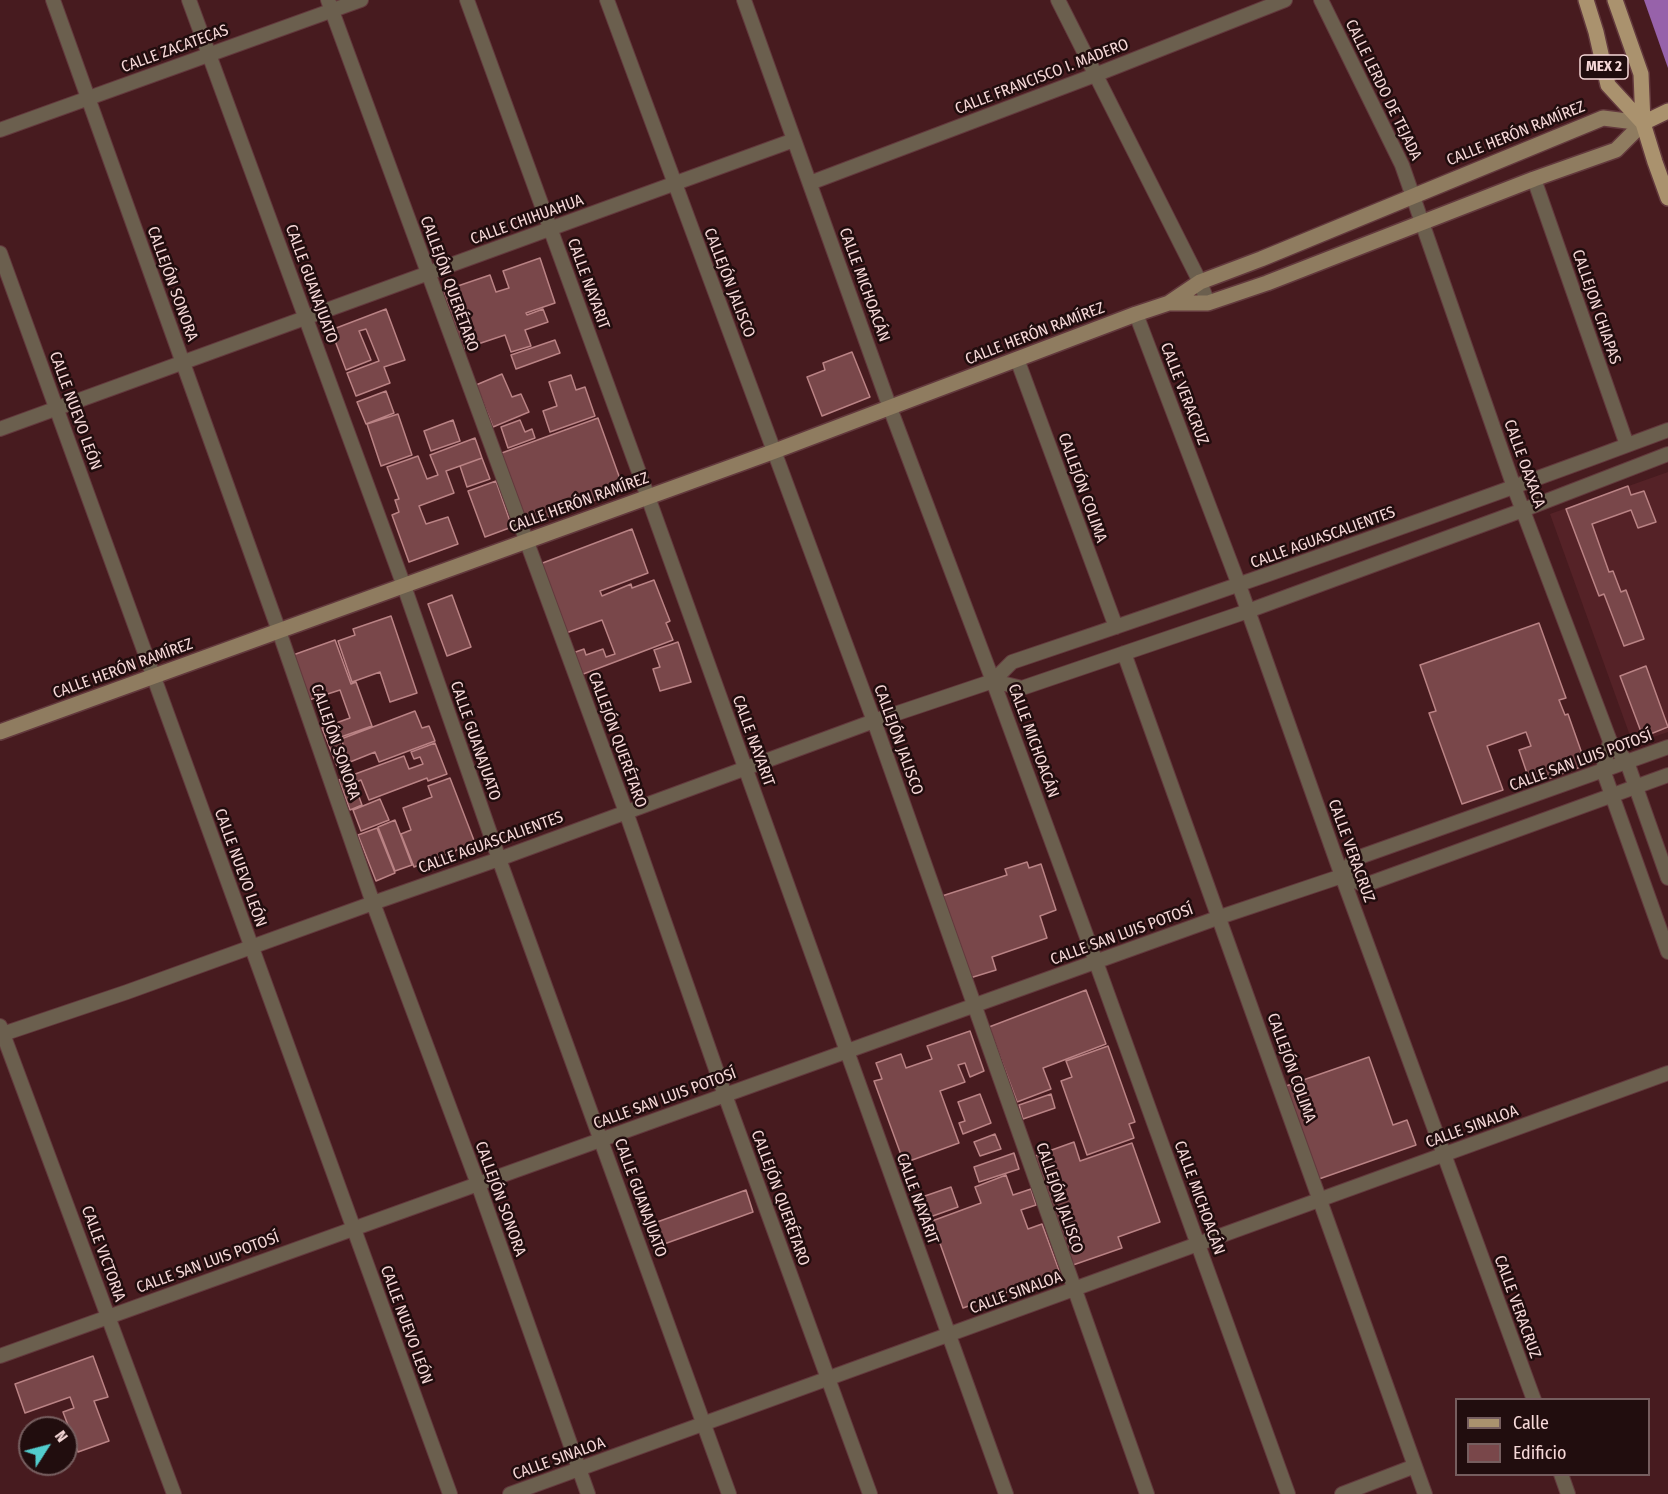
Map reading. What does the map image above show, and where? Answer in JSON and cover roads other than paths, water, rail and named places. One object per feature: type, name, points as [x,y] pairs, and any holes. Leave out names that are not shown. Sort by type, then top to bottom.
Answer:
[{"type":"main road","name":"MEX 2","points":[[1586,0],[1608,85],[1643,123]]},
{"type":"main road","name":"MEX 2","points":[[1615,0],[1641,74],[1643,123],[1654,162],[1668,198]]},
{"type":"main road","points":[[1643,123],[1668,111]]},
{"type":"street","name":"CALLEJÓN SONORA","points":[[53,0],[279,631],[373,903],[478,1184],[588,1494]]},
{"type":"street","name":"CALLE GUANAJUATO","points":[[189,0],[404,586],[499,859],[729,1494]]},
{"type":"street","name":"CALLE ZACATECAS","points":[[0,130],[209,55],[330,5],[362,0]]},
{"type":"street","name":"CALLE NAYARIT","points":[[467,0],[1006,1494]]},
{"type":"street","name":"CALLEJÓN JALISCO","points":[[607,0],[874,721],[1147,1494]]},
{"type":"street","name":"CALLE MICHOACÁN","points":[[744,0],[890,408],[1096,962],[1288,1494]]},
{"type":"street","points":[[1058,0],[1200,282],[1208,303]]},
{"type":"street","name":"CALLE FRANCISCO I. MADERO","points":[[810,183],[1285,0]]},
{"type":"street","name":"CALLE LERDO DE TEJADA","points":[[1321,0],[1402,165],[1412,196]]},
{"type":"street","name":"CALLEJÓN QUERÉTARO","points":[[330,5],[626,812],[870,1494]]},
{"type":"street","name":"CALLE HERÓN RAMÍREZ","points":[[0,732],[775,452],[1170,303],[1200,282],[1603,118],[1643,123]]},
{"type":"street","name":"CALLE HERÓN RAMÍREZ","points":[[1170,303],[1208,303],[1267,283],[1534,179],[1616,150],[1643,123]]},
{"type":"street","name":"CALLE CHIHUAHUA","points":[[0,429],[794,140]]},
{"type":"street","name":"CALLEJON CHIAPAS","points":[[1534,179],[1627,445]]},
{"type":"street","name":"CALLE OAXACA","points":[[1412,196],[1514,487],[1610,741],[1627,762],[1668,878]]},
{"type":"street","name":"CALLE NUEVO LEÓN","points":[[0,253],[450,1494]]},
{"type":"street","name":"CALLE VERACRUZ","points":[[1136,314],[1239,585],[1342,876],[1533,1398]]},
{"type":"street","name":"CALLEJÓN COLIMA","points":[[1017,359],[1116,627]]},
{"type":"street","name":"CALLE AGUASCALIENTES","points":[[1,1032],[127,992],[499,859],[874,721],[993,681],[1012,662],[1239,585],[1668,430]]},
{"type":"street","points":[[993,681],[1022,688],[1248,611],[1668,454]]},
{"type":"street","name":"CALLEJÓN COLIMA","points":[[1124,653],[1425,1494]]},
{"type":"street","points":[[1610,741],[1603,770],[1668,952]]},
{"type":"street","name":"CALLE SAN LUIS POTOSÍ","points":[[0,1356],[1220,917],[1342,876],[1354,859],[1668,747]]},
{"type":"street","points":[[1342,876],[1365,885],[1668,775]]},
{"type":"street","name":"CALLE VICTORIA","points":[[1,1032],[174,1494]]},
{"type":"street","name":"CALLE SINALOA","points":[[510,1494],[1668,1073]]},
{"type":"street","points":[[1342,1494],[1415,1466]]},
{"type":"street","points":[[1562,1476],[1568,1494]]}]
